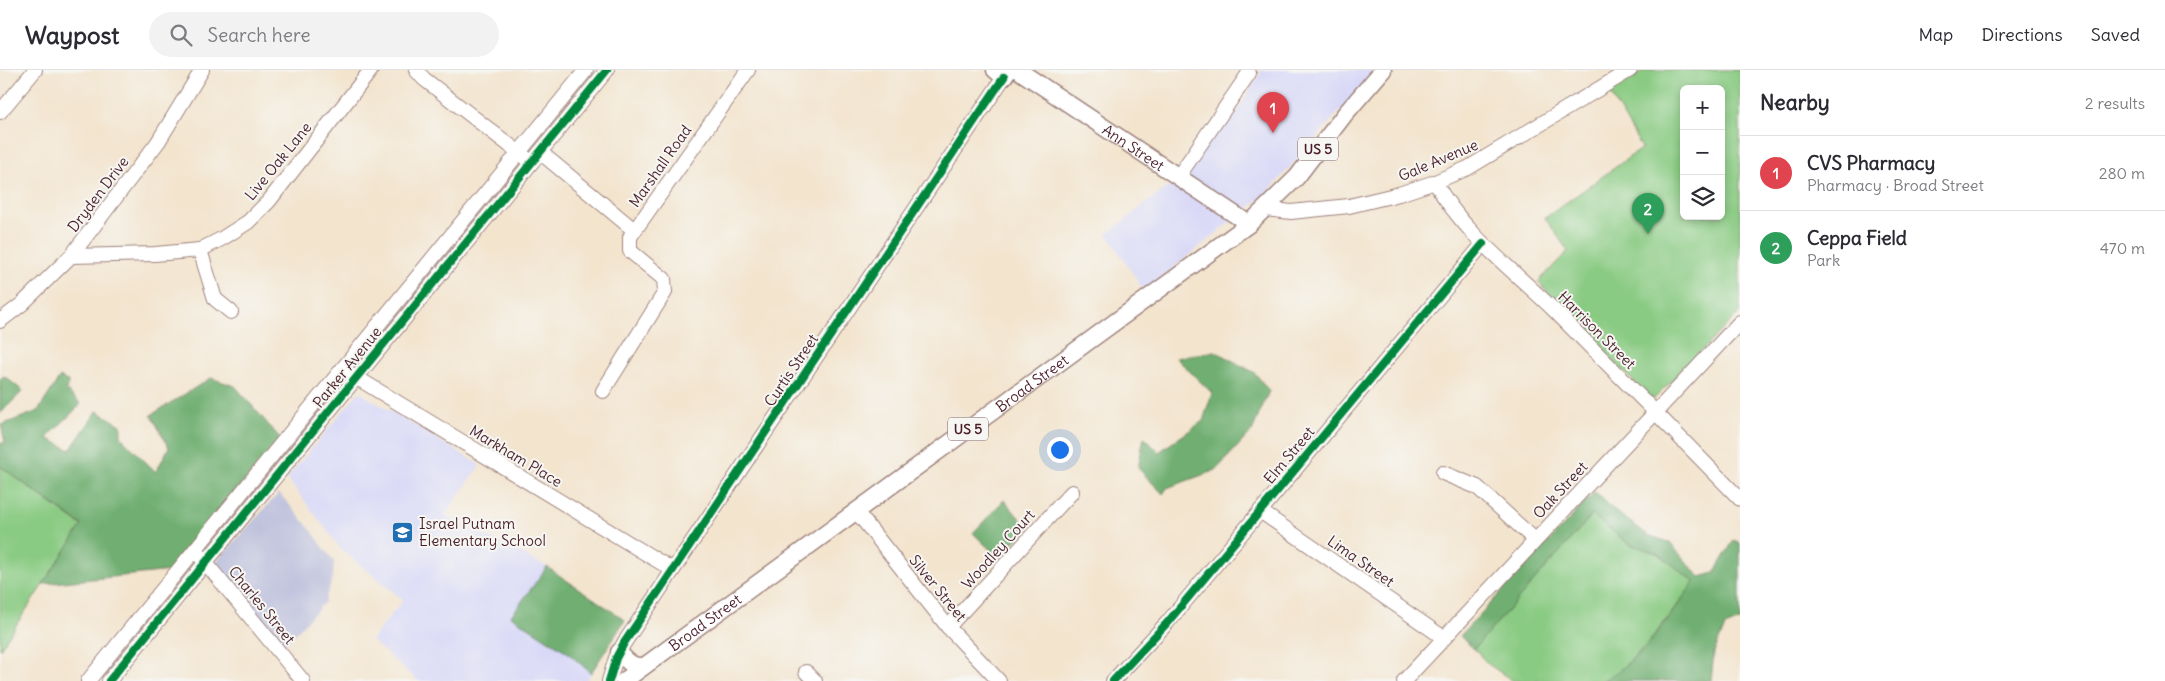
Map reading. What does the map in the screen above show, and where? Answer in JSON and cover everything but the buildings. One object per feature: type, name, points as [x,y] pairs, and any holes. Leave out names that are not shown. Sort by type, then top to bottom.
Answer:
[{"type":"main road","name":"Broad Street","points":[[624,681],[1249,224],[1297,177],[1345,114],[1383,70]]},
{"type":"main road","name":"Ann Street","points":[[1007,72],[1178,177],[1249,224]]},
{"type":"main road","points":[[619,652],[630,664],[636,667],[644,666]]},
{"type":"street","points":[[0,112],[35,70]]},
{"type":"street","name":"Dryden Drive","points":[[0,322],[22,304],[71,256],[158,142],[202,70]]},
{"type":"street","name":"Live Oak Lane","points":[[71,256],[155,254],[200,250],[223,238],[248,222],[269,201],[371,70]]},
{"type":"street","name":"Marshall Road","points":[[416,70],[424,79],[519,152],[536,157],[634,230],[748,70]]},
{"type":"street","name":"Parker Avenue","points":[[586,70],[92,676],[109,681],[607,70]]},
{"type":"street","name":"Gale Avenue","points":[[1266,209],[1291,212],[1349,206],[1399,194],[1436,182],[1468,168],[1630,70]]},
{"type":"street","name":"Curtis Street","points":[[609,681],[619,652],[1007,72]]},
{"type":"street","points":[[1178,177],[1248,73]]},
{"type":"street","name":"Harrison Street","points":[[1436,182],[1442,195],[1483,244],[1532,289],[1655,411],[1740,499]]},
{"type":"street","points":[[602,391],[665,292],[664,279],[630,251],[630,237],[634,230]]},
{"type":"street","name":"Elm Street","points":[[1114,681],[1167,623],[1483,244]]},
{"type":"street","points":[[200,250],[215,299],[231,312]]},
{"type":"street","points":[[431,261],[443,271]]},
{"type":"street","name":"Oak Street","points":[[1404,681],[1740,322]]},
{"type":"street","name":"Markham Place","points":[[342,369],[673,570]]},
{"type":"street","points":[[262,468],[274,478]]},
{"type":"street","points":[[1443,473],[1477,487],[1535,540]]},
{"type":"street","name":"Woodley Court","points":[[948,627],[1072,492]]},
{"type":"street","name":"Silver Street","points":[[856,511],[948,627],[999,681]]},
{"type":"street","name":"Lima Street","points":[[1260,511],[1444,638]]},
{"type":"street","name":"Charles Street","points":[[194,551],[206,561],[303,681]]},
{"type":"shaded area","points":[[1262,70],[1376,70],[1267,193],[1144,291],[1107,234],[1187,172],[1223,120],[1233,118]]},
{"type":"shaded area","name":"Israel Putnam Elementary School","points":[[359,392],[480,465],[445,515],[547,567],[512,616],[567,652],[591,673],[586,681],[418,681],[371,640],[403,600],[341,549],[287,478]]},
{"type":"shaded area","points":[[279,493],[312,531],[334,562],[333,577],[324,603],[282,647],[216,562]]},
{"type":"green space","points":[[1645,70],[1740,70],[1740,312],[1652,401],[1538,282],[1568,251],[1545,218],[1642,148],[1609,92]]},
{"type":"green space","points":[[1215,351],[1255,373],[1269,391],[1252,431],[1216,470],[1167,488],[1163,494],[1138,468],[1144,437],[1159,452],[1203,421],[1212,393],[1176,358]]},
{"type":"green space","points":[[4,376],[23,391],[0,414],[0,379]]},
{"type":"green space","points":[[60,377],[69,382],[66,390],[81,404],[47,438],[70,450],[97,411],[121,425],[121,437],[156,472],[169,447],[151,415],[211,378],[235,386],[280,438],[171,571],[43,584],[82,525],[0,466],[0,444],[5,442],[1,425],[38,411]]},
{"type":"green space","points":[[0,466],[82,526],[0,649]]},
{"type":"green space","points":[[1595,492],[1616,512],[1648,535],[1669,542],[1700,577],[1714,573],[1734,540],[1740,543],[1740,621],[1725,627],[1714,652],[1711,681],[1601,681],[1615,673],[1641,651],[1664,624],[1694,582],[1659,554],[1629,544],[1592,515],[1474,649],[1460,636]]},
{"type":"green space","points":[[1004,500],[1028,528],[999,558],[973,533]]},
{"type":"green space","points":[[1592,515],[1629,544],[1659,554],[1695,582],[1650,641],[1616,674],[1601,681],[1513,681],[1488,664],[1474,649]]},
{"type":"green space","points":[[547,567],[625,620],[591,673],[567,652],[511,616]]},
{"type":"cycle path","points":[[109,681],[607,70]]},
{"type":"cycle path","points":[[609,681],[616,658],[624,643],[1004,77]]},
{"type":"cycle path","points":[[1113,681],[1167,623],[1483,244]]},
{"type":"place","name":"CVS Pharmacy","points":[[1273,133]]},
{"type":"place","name":"Ceppa Field","points":[[1648,234]]},
{"type":"place","name":"Israel Putnam Elementary School","points":[[403,532]]}]
